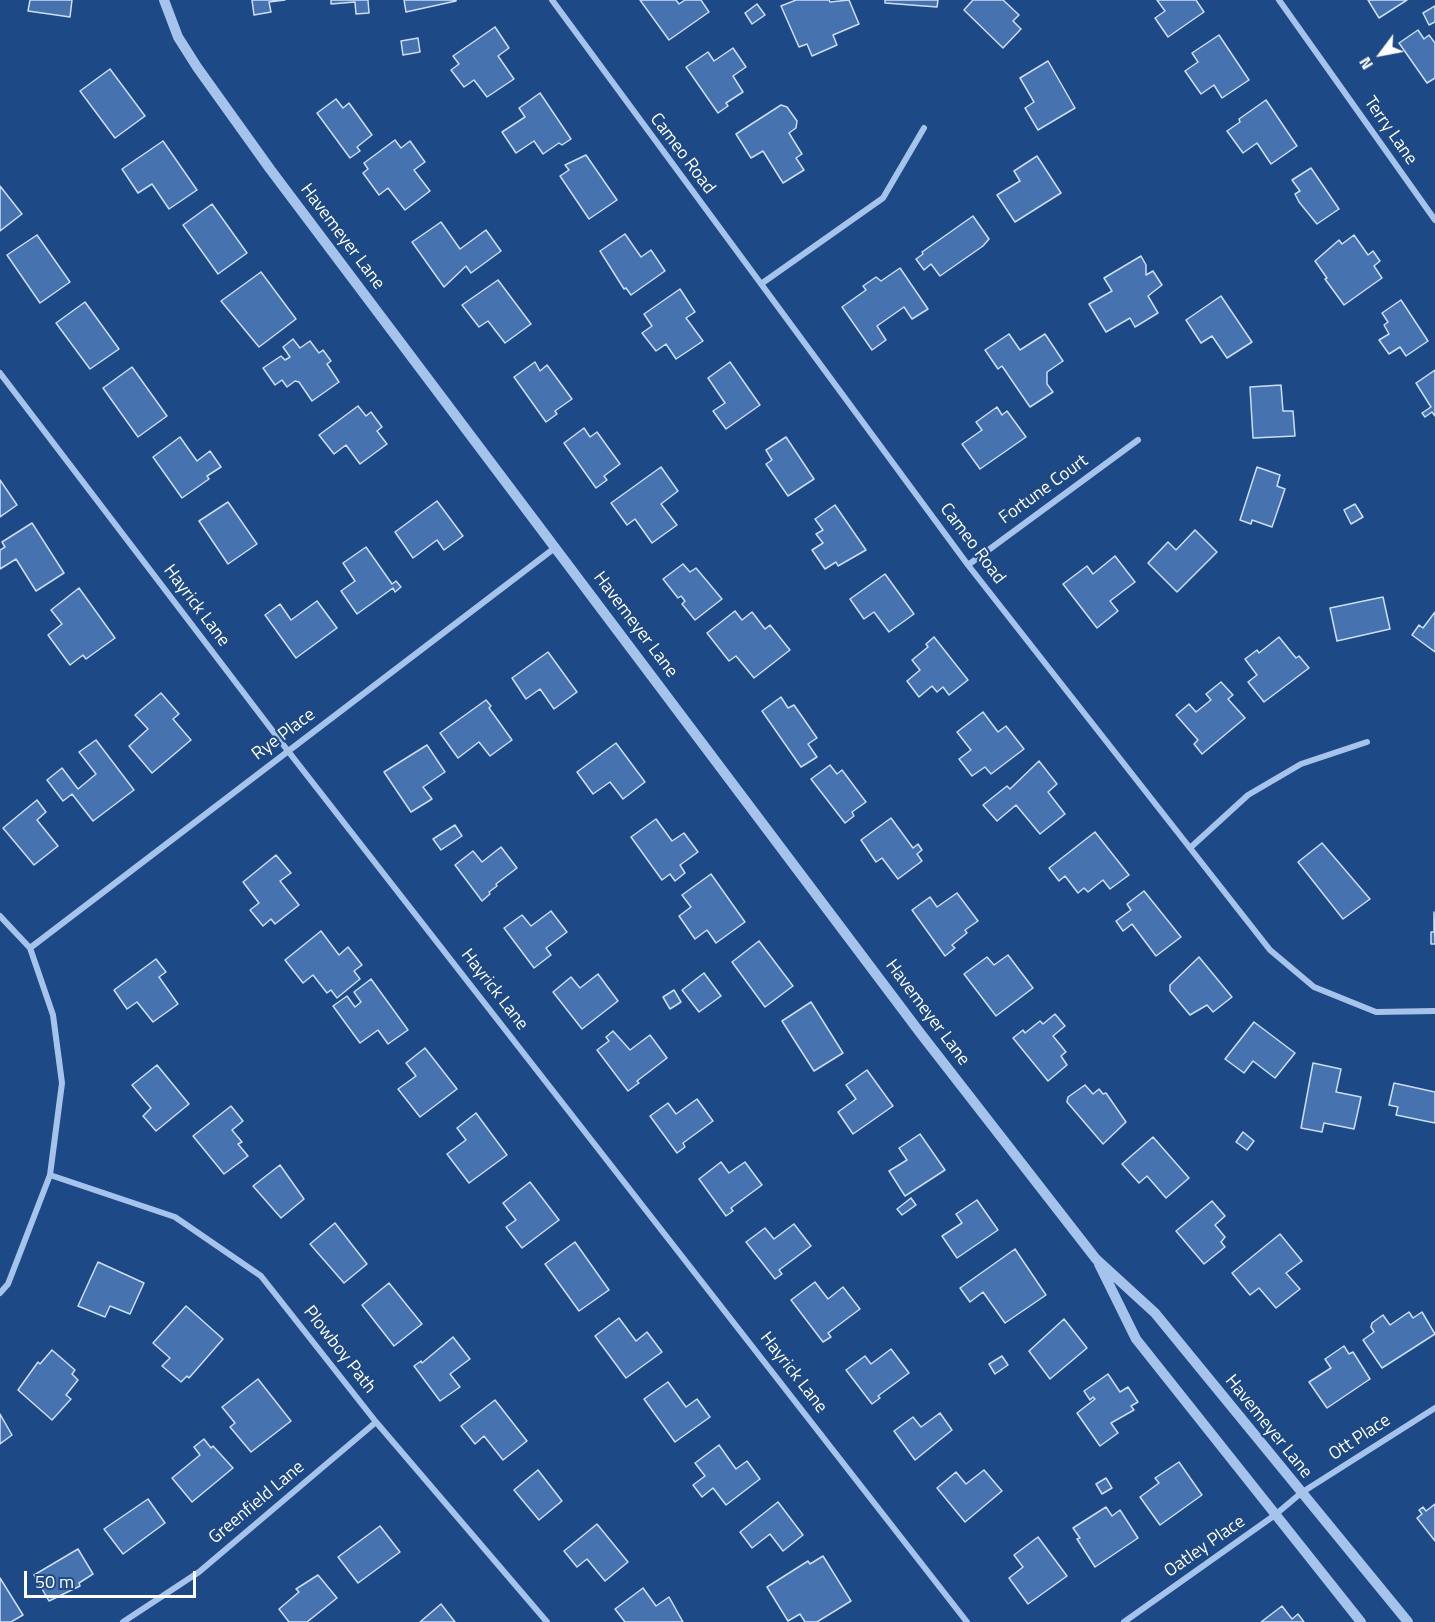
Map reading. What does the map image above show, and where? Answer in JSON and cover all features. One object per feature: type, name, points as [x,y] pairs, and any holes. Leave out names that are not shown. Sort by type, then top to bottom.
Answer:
[{"type":"street","name":"Havemeyer Lane","points":[[164,0],[178,37],[217,95],[921,1034],[1096,1258],[1155,1313],[1408,1622]]},
{"type":"street","name":"Cameo Road","points":[[552,0],[968,565],[1270,950],[1314,987],[1376,1012],[1435,1011]]},
{"type":"street","name":"Terry Lane","points":[[1279,0],[1435,220]]},
{"type":"street","points":[[761,284],[884,198],[924,128]]},
{"type":"street","name":"Hayrick Lane","points":[[0,373],[288,751],[967,1622]]},
{"type":"street","name":"Fortune Court","points":[[968,565],[1138,440]]},
{"type":"street","name":"Rye Place","points":[[30,948],[556,547]]},
{"type":"street","points":[[1190,848],[1248,795],[1301,764],[1367,742]]},
{"type":"street","points":[[0,916],[30,948],[53,1016],[62,1083],[50,1175],[8,1284],[0,1293]]},
{"type":"street","name":"Plowboy Path","points":[[50,1175],[175,1216],[261,1276],[376,1422],[547,1622]]},
{"type":"street","name":"Havemeyer Lane","points":[[1096,1258],[1136,1339],[1361,1622]]},
{"type":"street","name":"Ott Place","points":[[1301,1494],[1435,1408]]},
{"type":"street","name":"Greenfield Lane","points":[[123,1622],[199,1572],[376,1422]]},
{"type":"street","name":"Oatley Place","points":[[1124,1622],[1301,1494]]},
{"type":"building","points":[[30,0],[72,0],[70,17],[28,11]]},
{"type":"building","points":[[252,0],[285,0],[269,2],[271,12],[254,15]]},
{"type":"building","points":[[331,0],[368,0],[369,13],[356,14],[355,2],[331,4]]},
{"type":"building","points":[[404,0],[456,0],[456,1],[406,12]]},
{"type":"building","points":[[640,0],[676,0],[679,4],[685,0],[701,0],[709,12],[669,40]]},
{"type":"building","points":[[796,0],[829,0],[830,2],[849,0],[859,24],[833,35],[837,45],[812,56],[807,44],[799,47],[781,6]]},
{"type":"building","points":[[885,0],[938,0],[937,7],[885,3]]},
{"type":"building","points":[[973,0],[1003,0],[1019,15],[1013,21],[1021,29],[1003,48],[964,10]]},
{"type":"building","points":[[1157,0],[1196,0],[1204,12],[1168,37],[1155,18],[1165,11]]},
{"type":"building","points":[[1368,0],[1407,0],[1379,18]]},
{"type":"building","points":[[757,4],[765,15],[752,24],[745,13]]},
{"type":"building","points":[[1435,6],[1435,22],[1429,25],[1423,13]]},
{"type":"building","points":[[495,27],[509,48],[498,56],[514,79],[487,97],[474,80],[464,87],[451,70],[459,64],[453,56]]},
{"type":"building","points":[[1418,30],[1424,39],[1429,35],[1435,43],[1435,78],[1427,83],[1399,43]]},
{"type":"building","points":[[1219,35],[1249,80],[1222,98],[1214,85],[1201,94],[1185,71],[1198,62],[1192,53]]},
{"type":"building","points":[[418,38],[420,52],[403,55],[401,41]]},
{"type":"building","points":[[733,48],[746,67],[733,76],[743,92],[726,103],[728,106],[718,113],[686,67],[708,52],[714,61]]},
{"type":"building","points":[[1048,61],[1075,108],[1038,130],[1025,108],[1034,102],[1020,78]]},
{"type":"building","points":[[110,69],[145,116],[115,138],[80,91]]},
{"type":"building","points":[[540,93],[571,139],[562,145],[559,143],[543,154],[534,141],[516,153],[502,132],[525,117],[519,108]]},
{"type":"building","points":[[336,99],[343,108],[349,103],[372,135],[357,147],[360,151],[350,158],[317,113]]},
{"type":"building","points":[[1266,100],[1297,146],[1271,164],[1257,143],[1243,153],[1227,131],[1240,122],[1239,119]]},
{"type":"building","points":[[781,105],[787,107],[797,121],[796,128],[789,133],[802,154],[796,158],[804,170],[783,183],[763,151],[751,158],[736,134]]},
{"type":"building","points":[[395,140],[401,148],[410,141],[425,162],[414,170],[430,191],[405,210],[388,188],[379,195],[363,173],[368,169],[364,163]]},
{"type":"building","points":[[163,141],[197,190],[169,209],[152,184],[138,193],[122,169]]},
{"type":"building","points":[[586,155],[617,200],[589,219],[560,176],[569,170],[565,165]]},
{"type":"building","points":[[1037,156],[1061,193],[1015,222],[997,195],[1020,181],[1014,171]]},
{"type":"building","points":[[1311,168],[1339,209],[1317,224],[1299,202],[1295,194],[1300,191],[1292,180]]},
{"type":"building","points":[[0,186],[22,214],[0,231]]},
{"type":"building","points":[[212,204],[247,253],[218,274],[183,225]]},
{"type":"building","points":[[973,216],[989,239],[983,246],[940,276],[931,264],[924,270],[916,259],[923,254],[922,252]]},
{"type":"building","points":[[441,222],[460,249],[486,230],[501,251],[471,273],[466,266],[444,287],[412,242]]},
{"type":"building","points":[[625,234],[641,257],[651,250],[665,271],[631,295],[626,288],[624,289],[600,251]]},
{"type":"building","points":[[37,235],[70,282],[40,303],[7,255]]},
{"type":"building","points":[[1354,235],[1368,255],[1373,251],[1380,261],[1374,266],[1382,278],[1344,305],[1315,261],[1339,240],[1342,244]]},
{"type":"building","points":[[1141,256],[1146,265],[1146,275],[1153,271],[1162,285],[1148,296],[1158,313],[1135,327],[1130,318],[1106,332],[1089,304],[1112,291],[1104,278]]},
{"type":"building","points":[[900,268],[928,309],[912,319],[904,307],[877,326],[886,340],[872,350],[842,307],[866,290],[863,286],[876,277],[881,281]]},
{"type":"building","points":[[261,272],[296,319],[259,347],[221,301]]},
{"type":"building","points":[[498,280],[531,324],[505,343],[488,321],[479,327],[462,305]]},
{"type":"building","points":[[680,289],[695,312],[686,318],[703,341],[676,359],[666,344],[656,351],[642,333],[652,326],[644,314]]},
{"type":"building","points":[[1221,296],[1252,342],[1227,358],[1212,336],[1201,343],[1186,320]]},
{"type":"building","points":[[1401,300],[1428,341],[1406,356],[1400,347],[1389,354],[1379,340],[1389,334],[1384,325],[1388,322],[1382,313]]},
{"type":"building","points":[[85,302],[119,349],[90,369],[56,323]]},
{"type":"building","points":[[1009,334],[1020,350],[1045,334],[1063,361],[1047,372],[1047,384],[1053,392],[1030,407],[1002,366],[998,369],[985,350]]},
{"type":"building","points":[[293,339],[300,348],[310,341],[319,353],[323,350],[331,361],[327,364],[339,382],[312,401],[299,382],[295,381],[287,387],[282,380],[275,385],[263,368],[281,356],[285,360],[290,357],[283,347]]},
{"type":"building","points":[[535,362],[540,371],[547,365],[572,399],[555,411],[557,414],[546,422],[514,377]]},
{"type":"building","points":[[730,362],[760,405],[726,429],[713,411],[725,403],[708,378]]},
{"type":"building","points":[[132,367],[167,416],[138,437],[103,388]]},
{"type":"building","points":[[1435,370],[1435,416],[1432,412],[1425,417],[1422,413],[1431,407],[1416,383]]},
{"type":"building","points":[[1281,385],[1283,411],[1293,411],[1295,436],[1253,438],[1250,387]]},
{"type":"building","points":[[358,406],[366,416],[371,412],[382,427],[377,431],[387,444],[360,464],[346,445],[334,454],[319,435]]},
{"type":"building","points":[[997,407],[1002,415],[1007,411],[1026,437],[980,469],[962,444],[982,430],[976,422]]},
{"type":"building","points":[[584,428],[590,437],[597,432],[620,464],[604,476],[607,480],[596,488],[564,443]]},
{"type":"building","points":[[180,437],[197,461],[210,451],[221,467],[207,476],[209,479],[182,498],[153,457]]},
{"type":"building","points":[[786,437],[814,479],[788,496],[766,464],[772,460],[766,450]]},
{"type":"building","points":[[661,467],[678,491],[661,504],[677,525],[652,543],[635,519],[627,525],[611,503]]},
{"type":"building","points":[[1257,467],[1280,475],[1277,486],[1285,489],[1272,527],[1252,520],[1251,524],[1240,520]]},
{"type":"building","points":[[0,480],[17,505],[0,517]]},
{"type":"building","points":[[437,501],[463,536],[444,550],[437,540],[413,558],[395,532]]},
{"type":"building","points":[[228,502],[257,544],[228,564],[199,521]]},
{"type":"building","points":[[1355,504],[1363,517],[1351,524],[1344,510]]},
{"type":"building","points":[[835,505],[866,550],[838,566],[836,562],[825,569],[812,550],[823,543],[816,534],[823,530],[815,519]]},
{"type":"building","points":[[32,523],[64,573],[36,591],[16,559],[0,569],[0,550],[5,547],[2,542]]},
{"type":"building","points":[[1195,530],[1217,552],[1177,592],[1148,563],[1168,542],[1176,550]]},
{"type":"building","points":[[366,547],[392,584],[396,581],[401,587],[395,592],[393,588],[357,614],[341,591],[355,581],[343,563]]},
{"type":"building","points":[[1115,556],[1135,582],[1110,601],[1118,611],[1097,628],[1063,584],[1087,566],[1093,574]]},
{"type":"building","points":[[683,564],[690,572],[696,568],[722,599],[695,620],[682,604],[685,601],[681,596],[678,598],[663,579]]},
{"type":"building","points":[[885,574],[914,614],[889,632],[874,612],[864,619],[850,599]]},
{"type":"building","points":[[79,588],[115,638],[86,659],[83,655],[70,665],[48,635],[62,624],[51,610]]},
{"type":"building","points":[[1383,597],[1390,629],[1337,641],[1330,608]]},
{"type":"building","points":[[317,601],[337,628],[296,658],[265,615],[280,604],[291,620]]},
{"type":"building","points":[[735,611],[742,620],[752,612],[765,629],[770,625],[790,650],[754,678],[736,656],[729,661],[707,633]]},
{"type":"building","points":[[1435,612],[1435,652],[1412,635],[1419,625],[1423,628]]},
{"type":"building","points":[[934,637],[968,680],[949,695],[943,687],[937,692],[932,686],[919,697],[907,681],[920,670],[912,660],[928,647],[926,644]]},
{"type":"building","points":[[1279,637],[1296,658],[1299,656],[1309,668],[1264,702],[1248,682],[1257,675],[1245,659],[1257,650],[1259,653]]},
{"type":"building","points":[[548,652],[577,692],[554,709],[540,689],[526,699],[512,678]]},
{"type":"building","points":[[1221,682],[1233,695],[1228,699],[1245,718],[1202,754],[1194,744],[1198,740],[1176,715],[1189,704],[1196,712],[1211,700],[1206,694]]},
{"type":"building","points":[[161,693],[179,714],[173,719],[191,740],[152,773],[129,746],[148,729],[135,715]]},
{"type":"building","points":[[781,697],[788,708],[794,705],[817,738],[808,744],[817,757],[801,767],[762,711]]},
{"type":"building","points":[[486,700],[491,706],[489,708],[512,740],[490,756],[479,742],[458,758],[440,733]]},
{"type":"building","points":[[983,712],[998,732],[1006,726],[1024,749],[991,774],[985,767],[972,776],[959,759],[971,750],[957,732]]},
{"type":"building","points":[[96,740],[134,790],[93,821],[72,794],[63,801],[47,780],[62,768],[78,789],[96,774],[79,752]]},
{"type":"building","points":[[616,743],[645,782],[623,799],[610,782],[593,794],[577,772]]},
{"type":"building","points":[[427,745],[445,772],[423,787],[432,799],[411,812],[384,772]]},
{"type":"building","points":[[1039,761],[1057,784],[1048,792],[1065,814],[1040,834],[1016,805],[997,821],[983,805],[1007,786],[1010,789]]},
{"type":"building","points":[[830,765],[837,774],[842,770],[866,802],[852,812],[854,816],[845,823],[811,779]]},
{"type":"building","points":[[37,800],[46,812],[37,820],[58,846],[34,865],[3,828]]},
{"type":"building","points":[[891,818],[913,848],[918,844],[922,850],[917,854],[922,861],[898,879],[882,858],[876,862],[861,840]]},
{"type":"building","points":[[656,819],[672,841],[684,833],[698,852],[680,865],[685,873],[675,881],[670,874],[662,880],[631,837]]},
{"type":"building","points":[[455,825],[462,836],[441,850],[433,839]]},
{"type":"building","points":[[1095,832],[1129,875],[1110,889],[1103,880],[1088,892],[1084,888],[1078,893],[1065,876],[1059,881],[1049,868]]},
{"type":"building","points":[[1322,843],[1370,899],[1343,919],[1298,862]]},
{"type":"building","points":[[501,847],[517,868],[496,884],[497,886],[482,901],[455,865],[473,851],[482,862]]},
{"type":"building","points":[[276,855],[291,873],[280,881],[299,905],[275,924],[271,919],[263,926],[250,910],[259,903],[243,882]]},
{"type":"building","points":[[711,874],[745,922],[716,943],[707,930],[695,939],[679,916],[691,907],[682,895]]},
{"type":"building","points":[[1144,891],[1181,937],[1156,956],[1132,924],[1123,931],[1116,921],[1131,910],[1127,904]]},
{"type":"building","points":[[957,893],[978,921],[965,930],[967,933],[952,945],[955,948],[945,956],[912,910],[930,897],[937,907]]},
{"type":"building","points":[[551,911],[567,932],[546,948],[551,955],[534,968],[504,928],[522,915],[531,926]]},
{"type":"building","points":[[1434,912],[1435,944],[1431,944],[1431,932],[1434,932]]},
{"type":"building","points":[[321,931],[339,955],[348,947],[362,965],[354,971],[360,979],[337,998],[331,990],[327,993],[313,975],[303,983],[285,960]]},
{"type":"building","points":[[759,941],[793,986],[765,1007],[732,962]]},
{"type":"building","points":[[1008,955],[1033,988],[996,1016],[964,974],[987,957],[994,965]]},
{"type":"building","points":[[1199,957],[1232,997],[1213,1012],[1207,1005],[1190,1015],[1170,991],[1170,985]]},
{"type":"building","points":[[156,959],[166,972],[159,977],[178,1004],[153,1022],[137,1002],[127,1009],[114,990]]},
{"type":"building","points":[[704,973],[721,996],[699,1012],[682,990]]},
{"type":"building","points":[[598,974],[618,1001],[582,1029],[553,992],[571,977],[580,988]]},
{"type":"building","points":[[371,979],[408,1030],[388,1044],[378,1030],[360,1043],[333,1006],[347,996],[355,1007],[361,1002],[354,992]]},
{"type":"building","points":[[674,990],[681,1002],[670,1009],[663,997]]},
{"type":"building","points":[[811,1002],[843,1053],[814,1071],[782,1021]]},
{"type":"building","points":[[1055,1014],[1065,1026],[1053,1036],[1066,1052],[1061,1056],[1067,1065],[1048,1081],[1013,1038],[1023,1030],[1025,1033],[1040,1021],[1043,1024]]},
{"type":"building","points":[[1254,1022],[1295,1053],[1275,1078],[1253,1061],[1244,1073],[1225,1059]]},
{"type":"building","points":[[613,1031],[630,1050],[650,1035],[667,1058],[637,1081],[639,1083],[628,1091],[597,1050],[609,1041],[606,1037]]},
{"type":"building","points":[[425,1048],[457,1089],[420,1117],[398,1089],[416,1076],[406,1063]]},
{"type":"building","points":[[1313,1063],[1341,1069],[1336,1092],[1361,1097],[1354,1129],[1324,1123],[1322,1132],[1301,1128]]},
{"type":"building","points":[[157,1065],[189,1104],[156,1131],[143,1116],[151,1108],[132,1085]]},
{"type":"building","points":[[867,1070],[893,1106],[853,1134],[838,1112],[856,1099],[846,1085]]},
{"type":"building","points":[[1394,1083],[1435,1092],[1435,1123],[1396,1115],[1398,1107],[1389,1105]]},
{"type":"building","points":[[1085,1085],[1093,1094],[1099,1089],[1103,1094],[1106,1093],[1126,1122],[1103,1144],[1067,1102],[1068,1097]]},
{"type":"building","points":[[697,1099],[713,1121],[683,1143],[685,1147],[677,1153],[650,1116],[668,1103],[676,1114]]},
{"type":"building","points":[[231,1106],[243,1121],[232,1130],[242,1142],[238,1144],[248,1156],[224,1174],[193,1136]]},
{"type":"building","points":[[476,1113],[507,1155],[469,1183],[447,1154],[466,1140],[457,1128]]},
{"type":"building","points":[[1243,1132],[1254,1141],[1247,1150],[1236,1142]]},
{"type":"building","points":[[920,1134],[945,1170],[905,1196],[889,1171],[907,1160],[899,1148]]},
{"type":"building","points":[[1153,1137],[1189,1178],[1166,1198],[1147,1176],[1139,1183],[1122,1164]]},
{"type":"building","points":[[721,1162],[729,1173],[745,1162],[762,1185],[731,1208],[733,1211],[726,1216],[699,1179]]},
{"type":"building","points":[[280,1165],[304,1199],[281,1218],[253,1186]]},
{"type":"building","points":[[530,1182],[559,1220],[522,1248],[506,1227],[516,1220],[503,1203]]},
{"type":"building","points":[[911,1198],[916,1205],[902,1215],[897,1209]]},
{"type":"building","points":[[977,1200],[998,1230],[957,1258],[942,1236],[962,1223],[956,1214]]},
{"type":"building","points":[[1212,1201],[1225,1216],[1215,1225],[1225,1237],[1221,1242],[1225,1247],[1204,1264],[1176,1231]]},
{"type":"building","points":[[335,1223],[367,1264],[344,1283],[310,1244]]},
{"type":"building","points":[[794,1224],[811,1246],[779,1270],[782,1274],[775,1279],[746,1242],[765,1228],[774,1239]]},
{"type":"building","points":[[1280,1234],[1302,1261],[1286,1273],[1300,1289],[1276,1308],[1259,1288],[1250,1295],[1232,1273]]},
{"type":"building","points":[[575,1242],[609,1290],[579,1311],[545,1264]]},
{"type":"building","points":[[1015,1249],[1046,1295],[1005,1323],[983,1292],[970,1302],[960,1288]]},
{"type":"building","points":[[98,1262],[144,1283],[130,1314],[110,1306],[105,1317],[78,1306]]},
{"type":"building","points":[[815,1282],[828,1299],[843,1287],[860,1309],[828,1333],[831,1337],[823,1342],[791,1300]]},
{"type":"building","points":[[389,1283],[422,1324],[394,1346],[362,1305]]},
{"type":"building","points":[[186,1306],[223,1339],[189,1378],[187,1376],[181,1382],[162,1366],[170,1358],[153,1343]]},
{"type":"building","points":[[1409,1312],[1413,1318],[1422,1312],[1435,1334],[1382,1368],[1363,1340],[1374,1332],[1371,1327],[1372,1323],[1383,1315],[1390,1325]]},
{"type":"building","points":[[619,1318],[636,1341],[647,1332],[662,1352],[626,1378],[595,1336]]},
{"type":"building","points":[[1064,1319],[1087,1348],[1050,1379],[1029,1351]]},
{"type":"building","points":[[453,1337],[470,1359],[450,1374],[460,1387],[440,1401],[414,1366],[421,1361],[422,1363]]},
{"type":"building","points":[[1344,1346],[1349,1354],[1353,1352],[1370,1379],[1327,1408],[1309,1382],[1331,1368],[1325,1359]]},
{"type":"building","points":[[891,1349],[909,1373],[878,1396],[880,1398],[872,1404],[846,1370],[865,1356],[871,1364]]},
{"type":"building","points":[[52,1350],[75,1370],[72,1374],[78,1380],[66,1395],[71,1399],[52,1420],[18,1390],[38,1362],[40,1364]]},
{"type":"building","points":[[1002,1356],[1008,1365],[995,1374],[989,1364]]},
{"type":"building","points":[[1108,1374],[1120,1392],[1128,1387],[1138,1402],[1131,1406],[1134,1410],[1111,1423],[1118,1433],[1100,1446],[1077,1413],[1095,1399],[1093,1397],[1090,1400],[1084,1391]]},
{"type":"building","points":[[258,1379],[291,1421],[251,1452],[230,1427],[235,1423],[222,1407]]},
{"type":"building","points":[[668,1382],[686,1407],[697,1399],[710,1417],[675,1442],[644,1399]]},
{"type":"building","points":[[495,1400],[527,1441],[503,1460],[484,1436],[475,1444],[461,1426]]},
{"type":"building","points":[[940,1413],[952,1430],[915,1460],[894,1431],[913,1417],[921,1427]]},
{"type":"building","points":[[0,1414],[12,1435],[0,1444]]},
{"type":"building","points":[[204,1439],[233,1468],[192,1502],[172,1478],[200,1455],[194,1447]]},
{"type":"building","points":[[719,1445],[736,1469],[747,1461],[760,1479],[726,1505],[713,1488],[702,1497],[693,1485],[705,1476],[695,1463]]},
{"type":"building","points":[[1179,1462],[1202,1495],[1160,1525],[1140,1497],[1159,1483],[1155,1478]]},
{"type":"building","points":[[538,1470],[562,1501],[539,1520],[514,1490]]},
{"type":"building","points":[[984,1470],[1002,1491],[965,1522],[937,1488],[956,1472],[966,1484]]},
{"type":"building","points":[[1106,1478],[1112,1488],[1102,1494],[1096,1484]]},
{"type":"building","points":[[148,1499],[165,1523],[123,1554],[104,1529]]},
{"type":"building","points":[[778,1502],[803,1535],[783,1551],[770,1534],[752,1548],[740,1532]]},
{"type":"building","points":[[1435,1504],[1435,1541],[1417,1518],[1422,1514],[1419,1510],[1423,1507],[1426,1511]]},
{"type":"building","points":[[1106,1507],[1112,1516],[1120,1510],[1138,1538],[1095,1567],[1077,1539],[1080,1538],[1073,1528]]},
{"type":"building","points":[[597,1524],[628,1562],[605,1581],[587,1559],[577,1567],[564,1551]]},
{"type":"building","points":[[380,1526],[400,1552],[358,1583],[338,1557]]},
{"type":"building","points":[[1038,1537],[1067,1576],[1028,1604],[1009,1578],[1023,1567],[1014,1555]]},
{"type":"building","points":[[78,1549],[93,1574],[79,1583],[80,1586],[49,1601],[34,1575]]},
{"type":"building","points":[[823,1556],[851,1601],[817,1622],[805,1622],[800,1614],[788,1621],[767,1587],[808,1561],[810,1564]]},
{"type":"building","points":[[318,1575],[337,1598],[307,1622],[289,1622],[279,1609],[299,1592],[296,1589]]},
{"type":"building","points":[[0,1578],[23,1615],[11,1622],[0,1622]]},
{"type":"building","points":[[643,1588],[656,1606],[669,1597],[683,1622],[625,1622],[615,1609]]},
{"type":"building","points":[[441,1604],[455,1622],[420,1622]]},
{"type":"building","points":[[1282,1606],[1292,1619],[1298,1614],[1304,1622],[1261,1622]]}]
